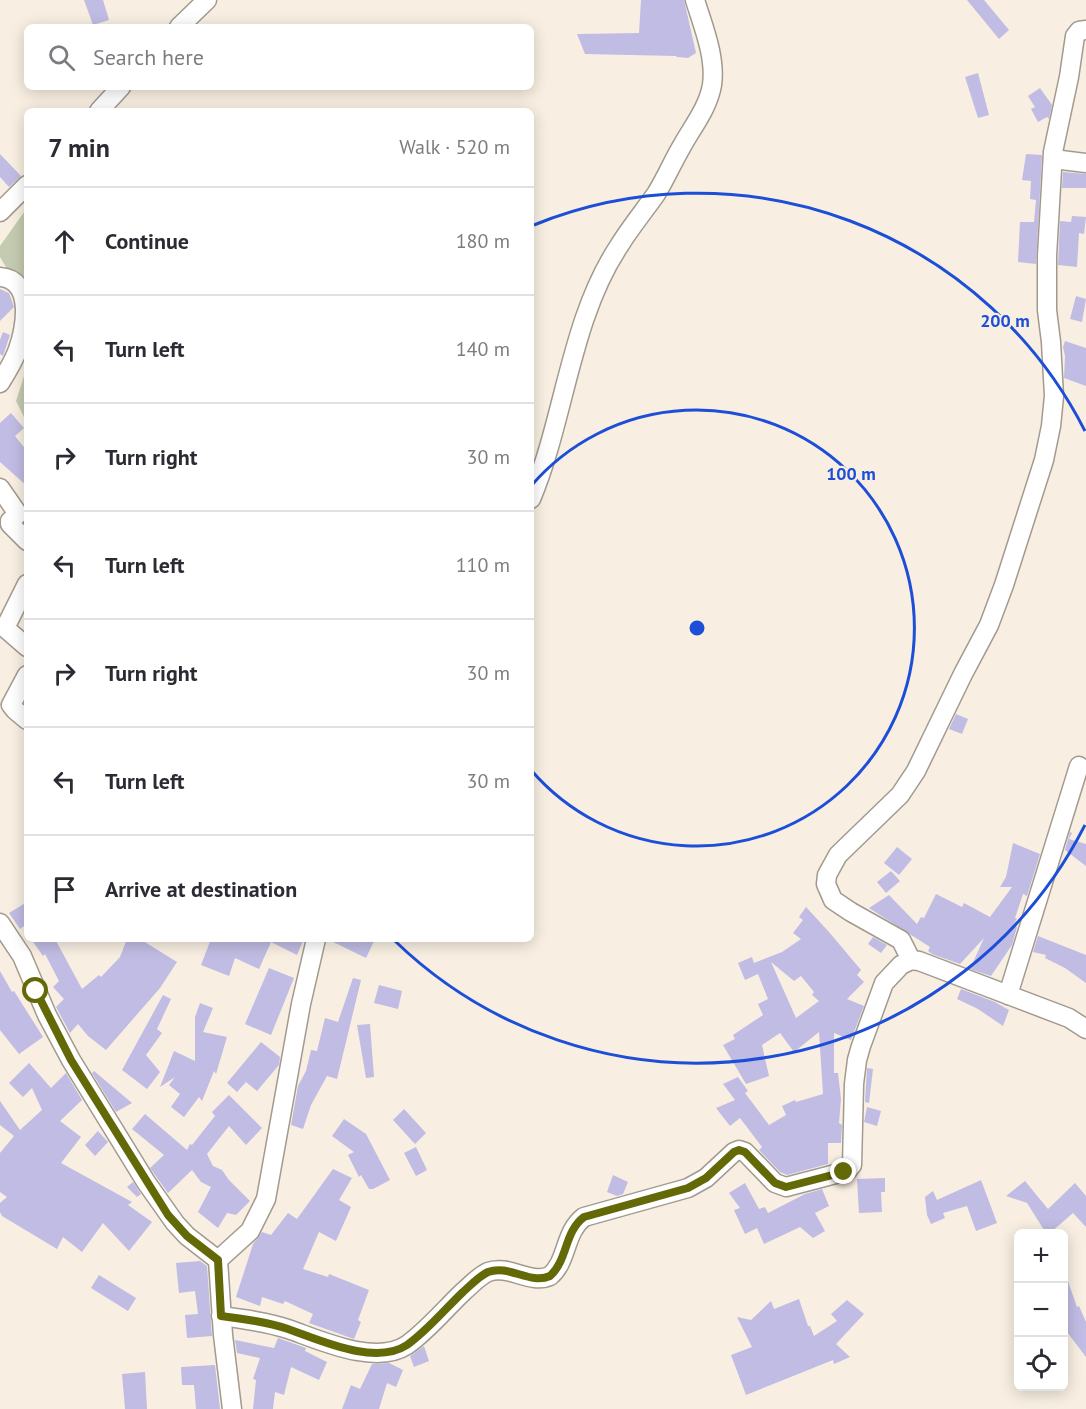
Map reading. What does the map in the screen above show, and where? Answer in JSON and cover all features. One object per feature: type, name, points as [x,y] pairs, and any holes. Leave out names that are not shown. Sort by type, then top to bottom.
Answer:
[{"type":"street","points":[[182,24],[207,0]]},
{"type":"street","points":[[534,491],[555,427],[585,318],[604,273],[618,246],[662,184],[702,114],[710,95],[711,64],[706,35],[695,0]]},
{"type":"street","points":[[911,960],[901,940],[833,900],[826,884],[827,874],[838,855],[900,795],[910,781],[989,626],[1044,460],[1053,412],[1052,342],[1047,310],[1047,256],[1054,142],[1062,111],[1075,36],[1079,31],[1086,30]]},
{"type":"street","points":[[102,108],[118,90]]},
{"type":"street","points":[[1053,159],[1086,164]]},
{"type":"street","points":[[0,212],[24,188]]},
{"type":"street","points":[[0,277],[15,283],[22,293],[24,313]]},
{"type":"street","points":[[0,382],[18,351],[24,327]]},
{"type":"street","points":[[0,488],[18,514],[10,521],[10,524],[24,538]]},
{"type":"street","points":[[24,590],[9,619],[7,631],[24,645]]},
{"type":"street","points":[[24,681],[11,705],[24,718]]},
{"type":"street","points":[[1008,995],[1079,766]]},
{"type":"street","points":[[0,923],[22,956],[47,1015],[67,1052],[141,1174],[175,1223],[187,1236],[218,1260],[221,1316],[232,1409]]},
{"type":"street","points":[[218,1260],[250,1231],[266,1199],[301,1004],[315,942]]},
{"type":"street","points":[[221,1316],[288,1329],[317,1341],[351,1350],[393,1351],[414,1339],[481,1276],[500,1270],[535,1279],[550,1276],[558,1267],[572,1228],[584,1217],[688,1188],[706,1178],[739,1150],[745,1152],[775,1183],[786,1187],[848,1171],[852,1165],[854,1084],[857,1060],[884,983],[901,965],[911,960],[919,961],[1069,1018],[1086,1029]]},
{"type":"green space","points":[[24,212],[24,298],[0,257],[0,246]]},
{"type":"green space","points":[[24,376],[24,417],[16,401]]},
{"type":"building","points":[[84,0],[103,0],[109,20],[93,24]]},
{"type":"building","points":[[641,0],[684,0],[696,53],[688,58],[585,54],[577,34],[639,33]]},
{"type":"building","points":[[967,0],[984,0],[1009,30],[999,39]]},
{"type":"building","points":[[978,73],[989,115],[978,118],[965,77]]},
{"type":"building","points":[[1040,88],[1052,105],[1049,119],[1047,117],[1038,122],[1031,109],[1035,107],[1028,96]]},
{"type":"building","points":[[0,154],[21,176],[9,187],[0,177]]},
{"type":"building","points":[[1026,154],[1042,155],[1036,264],[1018,262],[1020,222],[1034,222],[1036,200],[1030,199],[1031,181],[1022,180]]},
{"type":"building","points":[[1063,172],[1086,174],[1086,188],[1062,188]]},
{"type":"building","points":[[1072,216],[1086,217],[1084,234],[1079,233],[1077,267],[1058,265],[1060,221],[1071,222]]},
{"type":"building","points":[[0,289],[9,293],[14,307],[0,321]]},
{"type":"building","points":[[1076,296],[1086,299],[1082,322],[1070,319]]},
{"type":"building","points":[[3,332],[10,335],[3,356],[0,354],[0,340]]},
{"type":"building","points":[[1065,341],[1086,348],[1086,386],[1064,378],[1063,347]]},
{"type":"building","points":[[11,413],[24,428],[15,436],[24,447],[24,483],[0,462],[0,423]]},
{"type":"building","points":[[956,714],[968,719],[962,734],[949,729]]},
{"type":"building","points":[[1070,832],[1072,833],[1069,839],[1086,844],[1086,866],[1065,850]]},
{"type":"building","points":[[1013,843],[1040,854],[1027,896],[1023,894],[1015,918],[1017,919],[1013,925],[1017,927],[1012,945],[991,976],[970,969],[984,938],[960,964],[932,954],[928,951],[930,947],[869,908],[889,895],[917,924],[921,917],[924,918],[936,894],[962,907],[964,903],[990,917],[1012,887],[1000,887],[1006,877]]},
{"type":"building","points":[[897,847],[912,859],[899,875],[884,863]]},
{"type":"building","points":[[891,871],[900,881],[886,893],[877,882]]},
{"type":"building","points":[[24,904],[24,926],[20,929],[9,913]]},
{"type":"building","points":[[806,907],[861,970],[857,975],[864,982],[847,999],[864,1006],[851,1040],[834,1033],[834,1073],[838,1073],[841,1099],[839,1123],[842,1125],[841,1143],[828,1143],[828,1164],[787,1175],[780,1172],[759,1150],[762,1147],[740,1118],[730,1126],[716,1108],[735,1100],[723,1084],[738,1077],[748,1091],[745,1093],[769,1125],[786,1115],[782,1106],[795,1100],[796,1102],[823,1094],[819,1032],[794,1052],[780,1033],[762,1045],[769,1076],[746,1084],[723,1045],[735,1039],[733,1035],[763,1015],[758,1004],[768,999],[758,974],[745,980],[738,963],[752,957],[754,963],[782,952],[801,939],[793,933],[803,920],[799,917]],"holes":[[[771,962],[794,981],[801,976],[814,992],[812,995],[819,1001],[796,1018]]]},
{"type":"building","points":[[1038,936],[1086,955],[1086,983],[1065,968],[1045,958],[1046,955],[1033,952]]},
{"type":"building","points":[[873,937],[887,945],[881,953],[868,944]]},
{"type":"building","points":[[33,942],[57,942],[82,989],[99,975],[101,977],[120,957],[126,942],[145,942],[177,962],[160,988],[106,1050],[88,1036],[78,1024],[70,1033],[56,1007],[64,999],[53,987],[59,981],[45,954],[43,956]]},
{"type":"building","points":[[210,942],[271,942],[259,969],[235,958],[229,976],[201,965]]},
{"type":"building","points":[[271,942],[303,942],[297,955]]},
{"type":"building","points":[[333,942],[374,942],[366,958]]},
{"type":"building","points":[[269,968],[294,978],[271,1035],[245,1024]]},
{"type":"building","points":[[0,971],[43,1037],[19,1054],[0,1030]]},
{"type":"building","points":[[353,978],[361,980],[337,1079],[327,1076],[311,1105],[303,1129],[291,1125],[298,1086],[306,1071],[311,1050],[317,1051],[325,1018],[338,1022]]},
{"type":"building","points":[[379,985],[402,991],[398,1009],[374,1003]]},
{"type":"building","points":[[961,989],[1009,1010],[1003,1026],[978,1009],[957,999]]},
{"type":"building","points":[[163,995],[171,999],[157,1029],[162,1033],[146,1055],[160,1072],[147,1089],[122,1070]]},
{"type":"building","points":[[200,1003],[213,1008],[203,1032],[227,1037],[216,1074],[214,1071],[202,1101],[199,1097],[184,1117],[171,1107],[180,1094],[169,1085],[175,1077],[160,1087],[174,1051],[195,1061],[195,1017]]},
{"type":"building","points":[[370,1024],[374,1077],[366,1078],[357,1025]]},
{"type":"building","points":[[261,1042],[280,1057],[279,1065],[257,1091],[246,1082],[237,1092],[227,1083]]},
{"type":"building","points":[[29,1063],[51,1088],[66,1073],[82,1100],[60,1121],[81,1137],[61,1163],[132,1202],[128,1205],[152,1222],[129,1251],[103,1223],[82,1252],[63,1237],[57,1249],[2,1216],[0,1203],[7,1197],[0,1192],[0,1153],[14,1136],[0,1125],[0,1101],[20,1130],[42,1110],[32,1088],[23,1097],[9,1083]]},
{"type":"building","points":[[867,1068],[873,1069],[869,1103],[865,1102]]},
{"type":"building","points":[[94,1071],[132,1103],[116,1112],[92,1073]]},
{"type":"building","points":[[229,1095],[262,1128],[246,1145],[229,1126],[207,1154],[213,1166],[222,1170],[250,1201],[236,1215],[227,1213],[218,1228],[198,1212],[211,1187],[201,1182],[192,1170],[168,1193],[150,1168],[164,1155],[132,1129],[145,1114],[187,1150],[215,1116],[212,1112]]},
{"type":"building","points":[[867,1107],[881,1111],[877,1126],[864,1122]]},
{"type":"building","points":[[404,1109],[426,1133],[415,1144],[393,1120]]},
{"type":"building","points":[[344,1119],[366,1134],[390,1180],[369,1189],[361,1175],[359,1177],[348,1155],[354,1152],[332,1136]]},
{"type":"building","points":[[98,1131],[108,1142],[95,1156],[85,1145]]},
{"type":"building","points":[[416,1147],[427,1170],[416,1176],[404,1153]]},
{"type":"building","points":[[333,1169],[352,1178],[339,1200],[351,1207],[336,1241],[319,1232],[303,1269],[328,1277],[329,1274],[369,1290],[354,1339],[309,1323],[313,1314],[285,1301],[283,1304],[262,1297],[260,1306],[236,1297],[253,1244],[262,1232],[271,1235],[288,1213],[297,1219]]},
{"type":"building","points":[[613,1175],[628,1182],[623,1194],[617,1196],[607,1192]]},
{"type":"building","points":[[885,1178],[885,1192],[881,1192],[882,1212],[859,1213],[857,1179]]},
{"type":"building","points":[[981,1180],[997,1223],[976,1231],[967,1206],[943,1213],[945,1218],[931,1224],[927,1215],[925,1197],[933,1191],[937,1200]]},
{"type":"building","points":[[1025,1181],[1048,1209],[1075,1183],[1086,1196],[1086,1227],[1073,1213],[1055,1229],[1043,1229],[1027,1203],[1006,1196]]},
{"type":"building","points":[[133,1182],[141,1194],[137,1197],[127,1187]]},
{"type":"building","points":[[745,1183],[759,1209],[765,1207],[768,1213],[805,1194],[822,1189],[829,1206],[815,1213],[825,1231],[813,1238],[800,1227],[764,1244],[757,1228],[745,1234],[734,1210],[740,1208],[729,1193]]},
{"type":"building","points":[[200,1261],[207,1266],[212,1336],[187,1338],[185,1315],[198,1314],[195,1291],[179,1293],[176,1263]]},
{"type":"building","points":[[99,1275],[136,1298],[128,1311],[91,1288]]},
{"type":"building","points":[[1068,1282],[1077,1307],[1079,1306],[1086,1322],[1086,1357],[1068,1333]]},
{"type":"building","points":[[799,1299],[808,1326],[814,1336],[837,1321],[831,1314],[847,1300],[864,1314],[836,1344],[850,1357],[834,1364],[833,1360],[746,1395],[731,1355],[752,1347],[737,1317],[751,1320],[771,1301],[774,1309]]},
{"type":"building","points":[[278,1338],[306,1348],[305,1351],[327,1362],[319,1380],[291,1367],[284,1395],[275,1392],[273,1409],[253,1409],[256,1380],[253,1379],[260,1358],[237,1353],[235,1340],[274,1348]]},
{"type":"building","points":[[424,1346],[429,1361],[414,1367],[410,1356]]},
{"type":"building","points":[[389,1363],[403,1370],[396,1387],[387,1383],[379,1409],[342,1409],[351,1385],[360,1389],[372,1364]]},
{"type":"building","points":[[215,1365],[220,1409],[196,1409],[194,1385],[182,1385],[181,1367]]},
{"type":"building","points":[[145,1372],[147,1409],[125,1409],[122,1374]]},
{"type":"route","points":[[36,991],[71,1060],[168,1215],[187,1236],[218,1260],[221,1316],[288,1329],[317,1341],[351,1350],[387,1352],[400,1349],[414,1339],[481,1276],[490,1272],[500,1270],[535,1279],[550,1276],[558,1267],[572,1228],[584,1217],[594,1212],[688,1188],[706,1178],[739,1150],[745,1152],[775,1183],[781,1186],[792,1187],[844,1172]]}]
